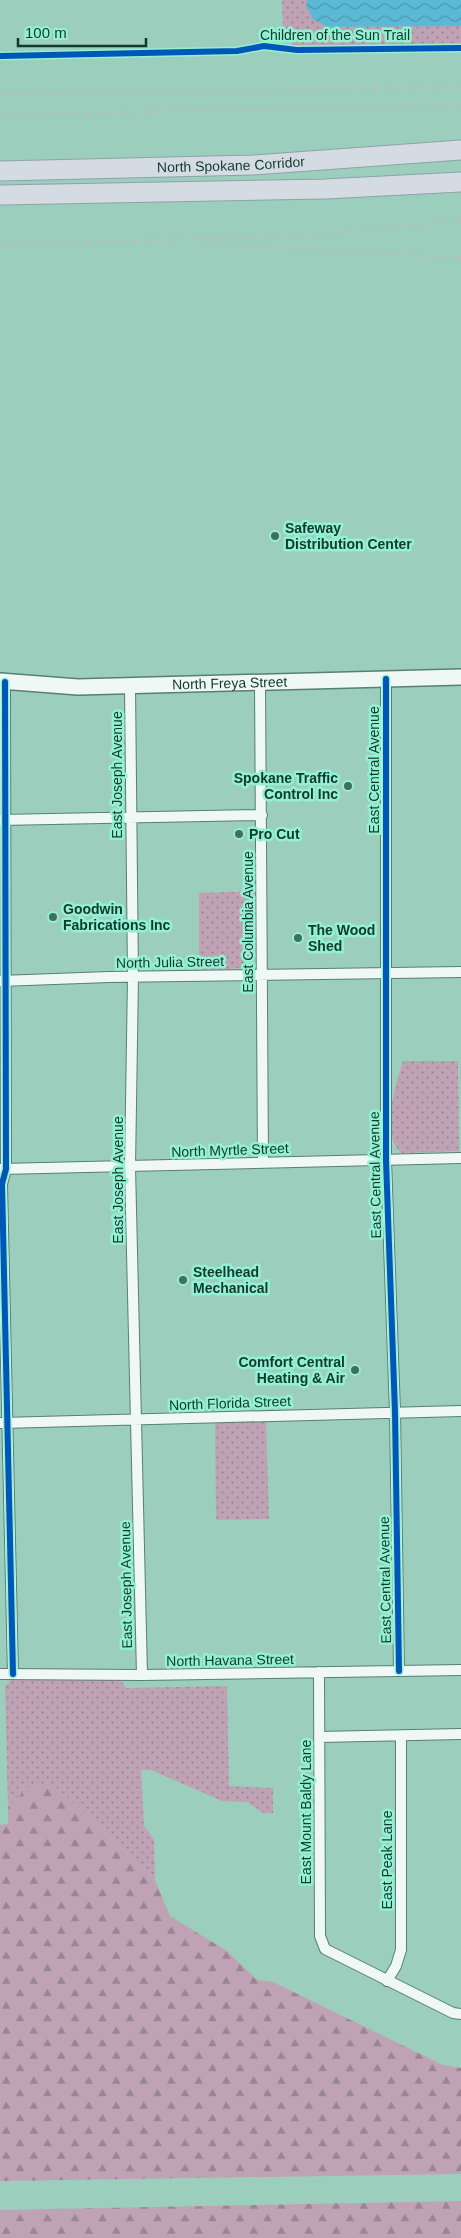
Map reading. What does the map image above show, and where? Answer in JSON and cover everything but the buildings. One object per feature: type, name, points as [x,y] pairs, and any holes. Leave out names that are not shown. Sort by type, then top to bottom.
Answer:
[{"type":"highway","name":"North Spokane Corridor","points":[[0,171],[253,165],[461,150]]},
{"type":"highway","name":"North Spokane Corridor","points":[[0,195],[325,189],[461,182]]},
{"type":"street","name":"North Freya Street","points":[[2,681],[78,687],[461,677]]},
{"type":"street","name":"East Central Avenue","points":[[386,679],[388,804],[386,1160],[395,1412],[399,1671]]},
{"type":"street","points":[[2,681],[3,1423],[13,1674]]},
{"type":"street","name":"East Columbia Avenue","points":[[260,681],[263,1163]]},
{"type":"street","name":"East Joseph Avenue","points":[[130,686],[133,977],[130,1167],[142,1675]]},
{"type":"street","points":[[2,820],[262,815]]},
{"type":"street","name":"North Julia Street","points":[[2,980],[461,972]]},
{"type":"street","name":"North Myrtle Street","points":[[3,1169],[461,1158]]},
{"type":"street","name":"North Florida Street","points":[[3,1423],[461,1411]]},
{"type":"street","name":"North Havana Street","points":[[0,1674],[142,1675],[461,1670]]},
{"type":"street","name":"East Mount Baldy Lane","points":[[319,1672],[320,1936],[325,1949],[387,1981]]},
{"type":"street","points":[[319,1737],[461,1734]]},
{"type":"street","name":"East Peak Lane","points":[[387,1981],[396,1966],[401,1950],[401,1736]]},
{"type":"street","points":[[387,1981],[453,2013],[461,2014]]},
{"type":"green space","points":[[282,0],[461,0],[461,43],[294,46],[283,33]]},
{"type":"green space","points":[[258,891],[256,935],[251,957],[246,964],[234,969],[199,969],[199,893]]},
{"type":"green space","points":[[403,1061],[458,1061],[459,1151],[402,1153],[395,1145],[391,1135],[391,1109]]},
{"type":"green space","points":[[266,1420],[269,1519],[216,1520],[215,1422]]},
{"type":"green space","points":[[118,1676],[126,1688],[227,1686],[229,1786],[273,1788],[273,1813],[263,1813],[247,1802],[222,1801],[151,1770],[141,1770],[144,1826],[154,1839],[155,1880],[58,1789],[28,1787],[8,1807],[5,1686],[12,1679]]},
{"type":"green space","points":[[43,1785],[58,1789],[155,1880],[170,1916],[227,1951],[257,1980],[273,1982],[443,2065],[461,2068],[461,2174],[0,2181],[0,1825],[8,1824],[8,1807],[28,1787]]},
{"type":"green space","points":[[461,2201],[461,2238],[0,2238],[0,2210]]},
{"type":"water","points":[[307,0],[461,0],[461,26],[327,27],[313,19],[306,5]]},
{"type":"railway","points":[[0,95],[461,87]]},
{"type":"railway","points":[[0,115],[461,105]]},
{"type":"railway","points":[[0,245],[315,235],[461,221]]},
{"type":"railway","points":[[204,244],[461,258]]},
{"type":"cycle path","name":"Children of the Sun Trail","points":[[0,56],[237,51],[264,46],[297,50],[461,48]]},
{"type":"cycle path","points":[[386,679],[386,1160],[395,1412],[399,1671]]},
{"type":"cycle path","points":[[5,682],[6,1169],[2,1184],[13,1674]]},
{"type":"place","name":"Safeway Distribution Center","points":[[275,536]]},
{"type":"place","name":"Spokane Traffic Control Inc","points":[[348,786]]},
{"type":"place","name":"Pro Cut","points":[[239,834]]},
{"type":"place","name":"Goodwin Fabrications Inc","points":[[53,917]]},
{"type":"place","name":"The Wood Shed","points":[[298,938]]},
{"type":"place","name":"Steelhead Mechanical","points":[[183,1280]]},
{"type":"place","name":"Comfort Central Heating & Air","points":[[355,1370]]}]
